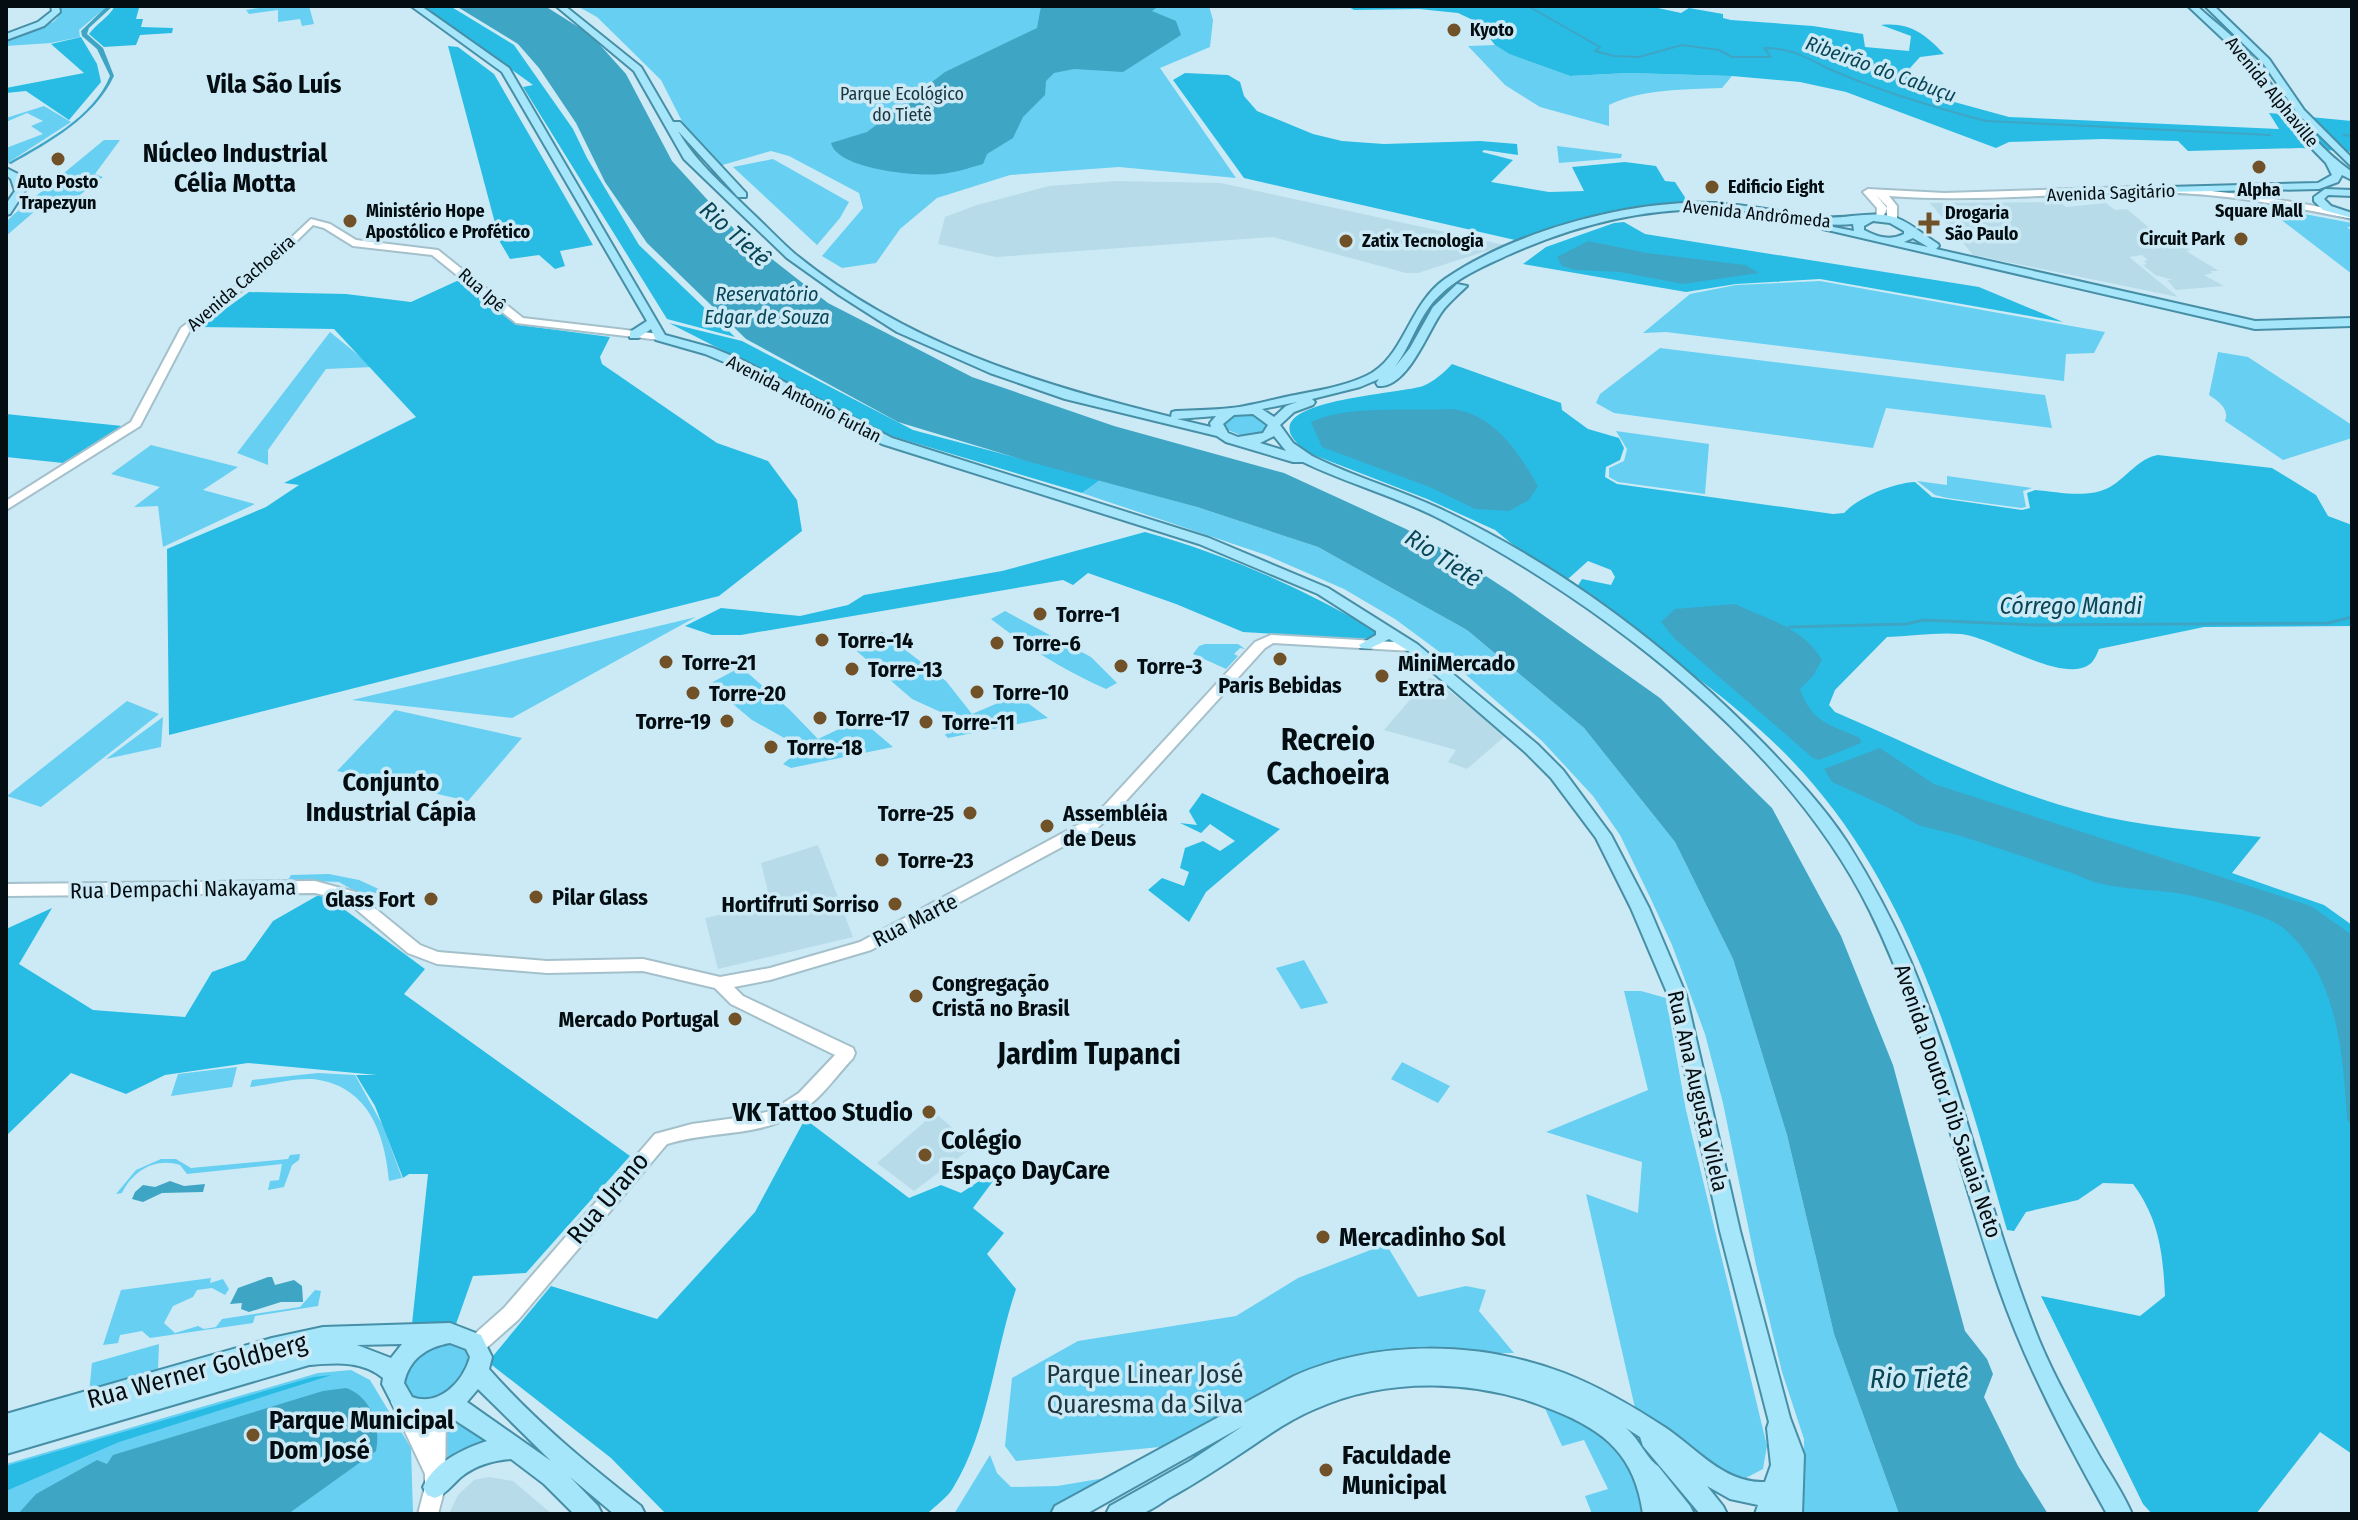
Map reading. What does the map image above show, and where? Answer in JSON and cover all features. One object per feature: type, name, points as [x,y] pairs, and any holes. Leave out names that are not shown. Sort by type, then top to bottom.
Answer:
[{"type":"main road","points":[[6,37],[48,21],[55,16],[55,6]]},
{"type":"main road","points":[[415,6],[506,70],[660,337]]},
{"type":"main road","points":[[560,6],[638,69],[688,157],[702,172],[805,267],[901,329],[994,370],[1055,392],[1219,433],[1325,466]]},
{"type":"main road","points":[[568,6],[648,70],[681,130],[752,206],[823,270],[912,327],[970,353],[1071,391],[1162,413],[1193,416],[1234,411],[1261,413],[1291,449],[1325,466]]},
{"type":"main road","name":"Avenida Alphaville","points":[[2192,6],[2231,39],[2287,116],[2331,162],[2352,177]]},
{"type":"main road","name":"Avenida Alphaville","points":[[2209,6],[2266,61],[2301,112],[2352,164]]},
{"type":"main road","points":[[688,157],[705,153]]},
{"type":"main road","points":[[2159,192],[2319,186],[2334,180],[2337,175],[2331,162]]},
{"type":"main road","points":[[702,172],[719,169]]},
{"type":"main road","points":[[6,171],[16,177],[20,191],[6,212]]},
{"type":"main road","points":[[6,179],[11,192],[6,202]]},
{"type":"main road","points":[[2214,189],[2239,195]]},
{"type":"main road","points":[[2351,217],[2327,208],[2318,199],[2325,192],[2352,193]]},
{"type":"main road","name":"Avenida Andrômeda","points":[[1234,411],[1373,378],[1390,364],[1437,291],[1452,280],[1529,243],[1590,222],[1650,207],[1690,204],[1834,223],[1879,218],[1892,220]]},
{"type":"main road","name":"Avenida Andrômeda","points":[[1243,441],[1268,436],[1274,425],[1300,404],[1376,386],[1401,371],[1410,361],[1439,305],[1464,284],[1545,243],[1649,213],[1707,209],[1759,215],[2189,311],[2274,327],[2352,322]]},
{"type":"main road","points":[[1861,220],[1857,227],[1859,231],[1878,240],[1903,240],[1910,232]]},
{"type":"main road","points":[[1892,220],[1949,250],[2235,311],[2282,318],[2352,315]]},
{"type":"main road","points":[[2146,299],[2176,318]]},
{"type":"main road","points":[[634,335],[651,318]]},
{"type":"main road","points":[[651,318],[686,344]]},
{"type":"main road","points":[[2229,332],[2274,327]]},
{"type":"main road","name":"Avenida Antonio Furlan","points":[[660,337],[740,364],[887,441],[1063,494],[1254,560],[1323,591],[1387,643]]},
{"type":"main road","points":[[1219,433],[1218,419],[1234,411]]},
{"type":"main road","name":"Avenida Doutor Dib Sauaia Neto","points":[[1325,466],[1410,498],[1482,535],[1594,606],[1705,695],[1768,755],[1809,803],[1857,872],[1909,978],[2030,1343],[2061,1408],[2120,1514]]},
{"type":"main road","points":[[1366,645],[1383,638],[1387,643]]},
{"type":"main road","name":"Rua Ana Augusta Vilela","points":[[1387,643],[1418,653],[1531,748],[1557,774],[1603,835],[1640,908],[1670,976],[1687,1033],[1730,1231],[1779,1418],[1793,1455],[1790,1514]]},
{"type":"main road","points":[[439,1334],[461,1334],[476,1345],[480,1358],[478,1373],[461,1396],[442,1406],[411,1408],[401,1402],[396,1394],[395,1374],[411,1349],[439,1334]]},
{"type":"main road","name":"Rua Werner Goldberg","points":[[6,1425],[272,1348],[323,1337],[439,1334]]},
{"type":"main road","name":"Rua Werner Goldberg","points":[[6,1443],[309,1355],[353,1352],[383,1363],[395,1374]]},
{"type":"main road","points":[[1063,1514],[1275,1396],[1330,1372],[1372,1362],[1436,1361],[1520,1371],[1558,1381],[1614,1408],[1728,1488],[1769,1503]]},
{"type":"main road","points":[[478,1373],[494,1392],[633,1514]]},
{"type":"main road","points":[[1118,1514],[1194,1472],[1290,1409],[1320,1395],[1373,1381],[1461,1376],[1500,1383],[1570,1404],[1616,1434],[1632,1449],[1682,1514]]},
{"type":"main road","points":[[442,1406],[485,1426],[552,1476],[590,1514]]},
{"type":"main road","name":"Rua Ana Augusta Vilela","points":[[1769,1503],[1782,1465],[1777,1435],[1779,1418]]},
{"type":"main road","points":[[1643,1427],[1715,1514]]},
{"type":"main road","points":[[435,1480],[474,1454],[512,1448]]},
{"type":"main road","points":[[1643,1467],[1654,1507]]},
{"type":"street","name":"Avenida Sagitário","points":[[1879,218],[1882,208],[1868,192],[1885,198],[2016,201],[2159,192],[2239,195],[2351,217]]},
{"type":"street","name":"Avenida Sagitário","points":[[2159,192],[2249,200],[2351,217]]},
{"type":"street","points":[[1885,198],[1892,220]]},
{"type":"street","name":"Rua Ipê","points":[[311,222],[327,226],[353,243],[435,252],[520,321],[660,337]]},
{"type":"street","name":"Avenida Cachoeira","points":[[6,506],[136,424],[185,330],[247,283],[311,222]]},
{"type":"street","points":[[1260,645],[1271,639],[1366,645]]},
{"type":"street","points":[[1260,645],[1387,643],[1418,653]]},
{"type":"street","name":"Rua Marte","points":[[720,983],[770,974],[865,946],[1092,824],[1109,810],[1260,645]]},
{"type":"street","name":"Rua Dempachi Nakayama","points":[[6,890],[315,887],[350,896],[414,949],[437,958],[547,967],[643,965],[720,983]]},
{"type":"street","name":"Rua Urano","points":[[476,1345],[511,1314],[661,1139],[683,1131],[783,1114],[802,1102],[847,1053],[737,1000],[720,983]]},
{"type":"street","points":[[401,1402],[435,1480]]},
{"type":"street","points":[[428,1514],[435,1480],[442,1406]]},
{"type":"shaded area","points":[[115,6],[152,6],[139,8],[136,19],[143,19],[141,27],[173,28],[172,33],[140,35],[136,45],[104,47],[89,34]]},
{"type":"shaded area","points":[[423,6],[450,6],[514,45],[573,129],[639,245],[735,337],[667,319],[523,87],[533,85]]},
{"type":"shaded area","points":[[1347,6],[1649,6],[1681,13],[1689,8],[1723,14],[1723,18],[1731,20],[1813,26],[1863,34],[1865,47],[1909,51],[1911,36],[1881,25],[1900,25],[1923,35],[1944,54],[1920,57],[1910,68],[1920,82],[1938,93],[1936,97],[2009,117],[2279,129],[2269,113],[2352,121],[2352,152],[2300,148],[2188,151],[2178,141],[2103,139],[2009,142],[1996,148],[1846,92],[1800,82],[1732,76],[1628,73],[1570,76],[1509,54],[1495,45],[1477,22],[1458,13],[1419,9],[1354,10]]},
{"type":"shaded area","points":[[81,37],[97,64],[101,82],[69,120],[26,91],[6,93],[6,88],[84,73],[51,44]]},
{"type":"shaded area","points":[[448,46],[458,47],[494,74],[593,245],[560,251],[565,266],[555,269],[539,255],[510,259],[500,242]]},
{"type":"shaded area","points":[[1185,73],[1228,75],[1240,82],[1244,96],[1257,111],[1313,134],[1342,141],[1517,144],[1518,155],[1482,152],[1513,160],[1491,182],[1549,192],[1584,191],[1572,167],[1625,162],[1656,166],[1665,181],[1675,182],[1688,202],[1628,209],[1515,240],[1244,178],[1173,80]]},
{"type":"shaded area","points":[[1117,181],[1221,183],[1505,245],[1418,273],[1406,273],[1273,237],[996,257],[938,244],[945,217],[977,205],[1049,186]]},
{"type":"shaded area","points":[[2059,202],[2066,207],[2106,203],[2115,210],[2127,209],[2169,245],[2183,244],[2190,250],[2186,251],[2219,271],[2204,275],[2224,286],[2176,290],[2167,280],[2173,280],[2155,275],[2143,265],[2148,260],[2142,255],[2129,257],[2178,297],[1973,255],[1930,203]]},
{"type":"shaded area","points":[[1624,222],[1645,234],[1979,287],[2063,322],[1820,279],[1736,284],[1686,292],[1523,264],[1546,247]]},
{"type":"shaded area","points":[[459,280],[519,325],[610,337],[600,357],[602,364],[717,443],[768,461],[797,500],[802,531],[719,596],[169,735],[167,549],[266,507],[299,485],[284,483],[416,417],[334,329],[200,327],[249,292],[346,294],[411,302]]},
{"type":"shaded area","points":[[669,323],[742,341],[913,430],[1100,480],[1082,493],[888,435]]},
{"type":"shaded area","points":[[1452,364],[1561,403],[1562,410],[1588,429],[1619,438],[1624,448],[1620,460],[1606,467],[1605,477],[1617,484],[1833,514],[1844,513],[1877,492],[1915,482],[1932,497],[2022,510],[2030,508],[2027,493],[2035,490],[2073,494],[2101,491],[2145,460],[2158,455],[2272,468],[2316,495],[2328,516],[2352,525],[2352,626],[2204,627],[2099,649],[2091,663],[2078,669],[2046,665],[1961,634],[1887,637],[1835,690],[1829,705],[1835,712],[1958,767],[2053,803],[2129,821],[2261,837],[2232,873],[2324,905],[2352,925],[2352,1454],[2320,1432],[2256,1514],[2152,1514],[2143,1504],[2041,1296],[2140,1316],[2165,1296],[2163,1265],[2154,1223],[2133,1184],[2103,1183],[2078,1200],[2026,1212],[2014,1231],[2007,1230],[1954,1054],[1909,939],[1882,884],[1850,832],[1787,755],[1700,680],[1577,587],[1582,579],[1611,585],[1615,577],[1611,570],[1588,561],[1568,579],[1563,578],[1523,553],[1495,530],[1427,499],[1311,454],[1292,436],[1291,422],[1304,412],[1355,397],[1423,386]]},
{"type":"shaded area","points":[[6,414],[122,426],[63,463],[6,457]]},
{"type":"shaded area","points":[[1145,532],[1264,574],[1348,615],[1376,631],[1377,636],[1367,640],[1243,632],[1088,573],[1073,585],[1063,580],[741,635],[712,635],[685,626],[721,608],[800,616],[848,605],[864,595],[1002,571]]},
{"type":"shaded area","points":[[1429,678],[1435,679],[1505,736],[1467,769],[1448,762],[1456,750],[1384,730]]},
{"type":"shaded area","points":[[1202,793],[1280,829],[1206,892],[1189,922],[1148,890],[1162,878],[1184,886],[1189,872],[1180,868],[1185,848],[1203,841],[1220,851],[1235,841],[1210,824],[1201,833],[1180,823],[1197,825],[1189,811]]},
{"type":"shaded area","points":[[818,845],[853,937],[718,969],[705,918],[771,904],[761,863]]},
{"type":"shaded area","points":[[322,893],[425,969],[404,994],[630,1156],[526,1273],[473,1276],[456,1324],[412,1324],[428,1174],[409,1174],[403,1178],[375,1106],[356,1075],[377,1075],[248,1063],[165,1075],[126,1094],[71,1073],[6,1136],[6,929],[52,908],[19,964],[93,1010],[185,1017],[212,972],[245,960],[273,921]]},
{"type":"shaded area","name":"Colégio Espaço DayCare","points":[[935,1113],[974,1146],[914,1191],[877,1163]]},
{"type":"shaded area","points":[[805,1119],[909,1198],[941,1185],[961,1193],[990,1174],[999,1173],[973,1208],[1004,1233],[987,1254],[1016,1289],[975,1441],[953,1488],[927,1514],[666,1514],[611,1458],[488,1362],[551,1286],[657,1319],[755,1212]]},
{"type":"shaded area","points":[[332,1375],[119,1442],[6,1491],[6,1466],[313,1377]]},
{"type":"shaded area","points":[[489,1477],[513,1481],[552,1514],[449,1514],[458,1495],[474,1480]]},
{"type":"green space","points":[[58,6],[104,6],[104,9],[79,30],[80,37],[51,43],[6,46],[6,40],[53,22],[58,17]]},
{"type":"green space","points":[[270,6],[309,6],[314,24],[302,26],[300,19],[278,22],[278,10],[249,14],[246,10]]},
{"type":"green space","name":"Parque Ecológico do Tietê","points":[[577,6],[1209,6],[1213,20],[1210,47],[1160,68],[1236,178],[1119,167],[1010,175],[937,198],[900,229],[876,263],[842,268],[822,256],[863,208],[859,193],[789,156],[771,151],[719,166],[689,135],[661,80],[597,17]]},
{"type":"green space","points":[[1495,45],[1509,54],[1570,76],[1628,73],[1732,76],[1722,88],[1664,91],[1622,99],[1609,105],[1609,126],[1540,107],[1505,85],[1468,46]]},
{"type":"green space","points":[[44,106],[71,122],[6,164],[6,148],[43,134],[31,126],[43,121],[27,113],[6,122],[6,118]]},
{"type":"green space","points":[[104,140],[120,140],[95,174],[103,177],[67,205],[35,211],[6,236],[6,222],[13,215]]},
{"type":"green space","points":[[1557,146],[1622,154],[1621,158],[1559,163]]},
{"type":"green space","points":[[773,159],[849,202],[817,245],[733,167]]},
{"type":"green space","points":[[2263,206],[2352,223],[2352,227],[2347,227],[2352,231],[2352,274]]},
{"type":"green space","points":[[1820,281],[2105,332],[2094,353],[2066,354],[2064,381],[1666,332],[1643,333],[1690,294],[1736,285]]},
{"type":"green space","points":[[330,332],[373,367],[326,369],[268,450],[268,465],[237,453]]},
{"type":"green space","points":[[1660,348],[2045,395],[2052,428],[1886,408],[1873,448],[1614,413],[1596,403],[1600,394]]},
{"type":"green space","points":[[2218,352],[2248,357],[2352,425],[2352,438],[2283,460],[2225,421],[2225,409],[2209,395]]},
{"type":"green space","points":[[1242,413],[1257,417],[1266,424],[1267,431],[1245,437],[1223,428],[1229,415]]},
{"type":"green space","points":[[1616,431],[1709,444],[1705,494],[1618,482],[1609,477],[1609,468],[1624,461],[1627,449]]},
{"type":"green space","points":[[151,445],[238,467],[203,490],[255,504],[163,547],[158,506],[134,507],[160,487],[111,474]]},
{"type":"green space","points":[[1947,476],[2032,488],[2023,491],[2026,507],[2021,508],[1935,495],[1917,481],[1947,485]]},
{"type":"green space","points":[[1100,480],[1197,507],[1318,547],[1467,630],[1584,728],[1675,842],[1733,959],[1787,1135],[1834,1334],[1899,1514],[1804,1514],[1804,1439],[1782,1372],[1705,1034],[1672,945],[1649,895],[1620,835],[1593,796],[1542,741],[1441,653],[1395,619],[1344,589],[1266,555],[1082,493]]},
{"type":"green space","points":[[1005,611],[1091,657],[1117,683],[1106,689],[1033,649],[991,619]]},
{"type":"green space","points":[[696,617],[512,718],[352,700]]},
{"type":"green space","points":[[882,632],[946,681],[972,714],[1017,695],[1048,718],[948,738],[945,735],[958,720],[912,699],[852,647]]},
{"type":"green space","points":[[1205,644],[1238,644],[1245,649],[1240,648],[1234,654],[1238,656],[1226,669],[1193,654]]},
{"type":"green space","points":[[741,667],[818,739],[860,719],[893,747],[791,768],[783,764],[802,748],[752,720],[709,684]]},
{"type":"green space","points":[[127,701],[159,714],[41,807],[7,796]]},
{"type":"green space","points":[[395,710],[522,738],[468,801],[337,771]]},
{"type":"green space","points":[[163,717],[161,747],[106,759]]},
{"type":"green space","points":[[329,874],[359,880],[381,890],[367,898],[339,882],[288,880],[291,875]]},
{"type":"green space","points":[[1304,960],[1328,1003],[1301,1009],[1276,968]]},
{"type":"green space","points":[[1624,991],[1641,991],[1666,998],[1686,1110],[1767,1446],[1763,1469],[1742,1480],[1713,1472],[1682,1438],[1635,1408],[1586,1194],[1638,1213],[1642,1162],[1546,1132],[1648,1090]]},
{"type":"green space","points":[[1402,1062],[1450,1086],[1438,1103],[1391,1079]]},
{"type":"green space","points":[[237,1067],[232,1087],[171,1096],[178,1074]]},
{"type":"green space","points":[[318,1073],[355,1075],[383,1126],[402,1178],[389,1181],[379,1132],[363,1104],[351,1093],[336,1085],[312,1079],[250,1087],[252,1080]]},
{"type":"green space","points":[[300,1154],[284,1187],[268,1190],[270,1181],[279,1180],[282,1164],[187,1174],[180,1165],[162,1163],[146,1167],[132,1178],[122,1193],[116,1194],[136,1170],[161,1159],[176,1159],[191,1168],[288,1159],[290,1155]]},
{"type":"green space","name":"Parque Linear José Quaresma da Silva","points":[[1386,1244],[1418,1297],[1466,1286],[1486,1290],[1479,1311],[1514,1353],[1400,1353],[1160,1447],[1016,1461],[1005,1446],[1012,1378],[1078,1341],[1236,1316],[1298,1278]]},
{"type":"green space","points":[[211,1278],[210,1283],[223,1279],[229,1289],[225,1295],[212,1288],[197,1290],[193,1297],[173,1306],[164,1323],[175,1333],[198,1326],[204,1329],[216,1327],[222,1319],[300,1307],[315,1290],[321,1291],[318,1306],[255,1316],[253,1323],[150,1338],[142,1331],[120,1335],[118,1343],[103,1345],[121,1290]]},
{"type":"green space","points":[[450,1342],[462,1347],[467,1355],[466,1377],[432,1401],[413,1396],[406,1385],[405,1370],[429,1346]]},
{"type":"green space","points":[[159,1344],[158,1371],[89,1393],[92,1363]]},
{"type":"green space","name":"Parque Municipal Dom José","points":[[351,1370],[370,1380],[411,1448],[413,1514],[6,1514],[6,1464],[318,1373]]},
{"type":"green space","points":[[1542,1402],[1597,1430],[1625,1455],[1634,1471],[1641,1514],[1592,1514],[1585,1496],[1608,1489],[1584,1440],[1562,1446]]},
{"type":"green space","points":[[448,1420],[488,1439],[467,1448],[443,1468]]},
{"type":"green space","points":[[990,1455],[997,1473],[1011,1487],[1057,1486],[1117,1476],[1048,1514],[954,1514]]},
{"type":"water","points":[[107,6],[113,6],[89,28],[87,34],[103,48],[114,76],[105,91],[70,128],[26,156],[8,163],[66,127],[102,91],[110,76],[97,49],[82,36],[81,31]]},
{"type":"water","name":"Rio Tietê","points":[[456,6],[545,6],[591,35],[626,74],[672,161],[735,230],[828,303],[972,377],[1114,426],[1284,473],[1406,529],[1512,593],[1660,698],[1772,808],[1841,936],[1893,1065],[1965,1331],[1987,1359],[1993,1374],[1984,1397],[2018,1466],[2048,1514],[1899,1514],[1834,1334],[1787,1135],[1733,959],[1675,842],[1584,728],[1467,630],[1318,547],[1197,507],[898,422],[746,339],[647,243],[605,182],[576,123],[539,68],[518,44]]},
{"type":"water","points":[[1041,6],[1159,6],[1152,11],[1176,21],[1181,35],[1123,72],[1074,69],[1054,73],[1046,81],[1045,95],[1023,117],[1013,138],[987,154],[983,164],[945,173],[914,174],[862,165],[836,152],[831,143],[867,132],[945,72],[1037,28]]},
{"type":"water","points":[[1588,241],[1647,253],[1745,265],[1759,273],[1683,284],[1620,272],[1575,270],[1562,266],[1557,257]]},
{"type":"water","points":[[1451,409],[1480,418],[1513,447],[1538,486],[1529,500],[1509,511],[1475,509],[1432,488],[1322,447],[1311,422],[1360,411]]},
{"type":"water","points":[[1735,604],[1795,632],[1814,649],[1822,660],[1813,676],[1800,689],[1805,701],[1816,716],[1860,738],[1861,743],[1819,760],[1813,758],[1675,639],[1661,622],[1675,609]]},
{"type":"water","points":[[1880,748],[1934,784],[2311,906],[2352,935],[2352,1127],[2347,1119],[2339,1041],[2326,990],[2300,945],[2282,927],[2249,912],[2193,896],[2100,883],[1961,836],[1918,825],[1832,782],[1824,769]]},
{"type":"water","points":[[170,1181],[184,1186],[205,1184],[203,1192],[162,1193],[143,1202],[132,1199],[143,1185],[155,1187]]},
{"type":"water","points":[[272,1277],[275,1285],[294,1280],[302,1286],[303,1302],[281,1302],[249,1312],[241,1309],[242,1303],[230,1304],[238,1288]]},
{"type":"water","name":"Parque Municipal Dom José","points":[[346,1388],[362,1398],[373,1414],[377,1432],[376,1451],[288,1514],[18,1514],[36,1494],[97,1460],[107,1464],[113,1455],[323,1391]]},
{"type":"waterway","name":"Ribeirão do Cabuçu","points":[[1528,6],[1600,47],[1595,51],[1614,56],[1639,57],[1682,45],[1719,50],[1732,57],[1771,57],[1764,48],[1782,50],[1885,91],[1986,121],[2270,135]]},
{"type":"waterway","name":"Ribeirão do Cabuçu","points":[[2344,135],[2352,136]]},
{"type":"waterway","name":"Córrego Mandi","points":[[1789,627],[1906,624],[1923,620],[2036,625],[2328,623],[2352,617]]},
{"type":"place","name":"Kyoto","points":[[1454,30]]},
{"type":"place","name":"Auto Posto Trapezyun","points":[[58,159]]},
{"type":"place","name":"Alpha Square Mall","points":[[2259,167]]},
{"type":"place","name":"Edificio Eight","points":[[1712,187]]},
{"type":"place","name":"Ministério Hope Apostólico e Profético","points":[[350,221]]},
{"type":"place","name":"Drogaria São Paulo","points":[[1929,223]]},
{"type":"place","name":"Circuit Park","points":[[2241,239]]},
{"type":"place","name":"Zatix Tecnologia","points":[[1346,241]]},
{"type":"place","name":"Torre-1","points":[[1040,614]]},
{"type":"place","name":"Torre-14","points":[[822,640]]},
{"type":"place","name":"Torre-6","points":[[997,643]]},
{"type":"place","name":"Paris Bebidas","points":[[1280,659]]},
{"type":"place","name":"Torre-21","points":[[666,662]]},
{"type":"place","name":"Torre-3","points":[[1121,666]]},
{"type":"place","name":"Torre-13","points":[[852,669]]},
{"type":"place","name":"MiniMercado Extra","points":[[1382,676]]},
{"type":"place","name":"Torre-10","points":[[977,692]]},
{"type":"place","name":"Torre-20","points":[[693,693]]},
{"type":"place","name":"Torre-17","points":[[820,718]]},
{"type":"place","name":"Torre-19","points":[[727,721]]},
{"type":"place","name":"Torre-11","points":[[926,722]]},
{"type":"place","name":"Torre-18","points":[[771,747]]},
{"type":"place","name":"Torre-25","points":[[970,813]]},
{"type":"place","name":"Assembléia de Deus","points":[[1047,826]]},
{"type":"place","name":"Torre-23","points":[[882,860]]},
{"type":"place","name":"Pilar Glass","points":[[536,897]]},
{"type":"place","name":"Glass Fort","points":[[431,899]]},
{"type":"place","name":"Hortifruti Sorriso","points":[[895,904]]},
{"type":"place","name":"Congregação Cristã no Brasil","points":[[916,996]]},
{"type":"place","name":"Mercado Portugal","points":[[735,1019]]},
{"type":"place","name":"VK Tattoo Studio","points":[[929,1112]]},
{"type":"place","name":"Colégio Espaço DayCare","points":[[925,1155]]},
{"type":"place","name":"Mercadinho Sol","points":[[1323,1237]]},
{"type":"place","name":"Parque Municipal Dom José","points":[[253,1435]]},
{"type":"place","name":"Faculdade Municipal","points":[[1326,1470]]},
{"type":"district","name":"Vila São Luís","points":[[274,84]]},
{"type":"district","name":"Núcleo Industrial Célia Motta","points":[[235,168]]},
{"type":"district","name":"Recreio Cachoeira","points":[[1328,757]]},
{"type":"district","name":"Conjunto Industrial Cápia","points":[[391,797]]},
{"type":"district","name":"Jardim Tupanci","points":[[1089,1054]]},
{"type":"water label","name":"Reservatório Edgar de Souza","points":[[767,306]]}]
